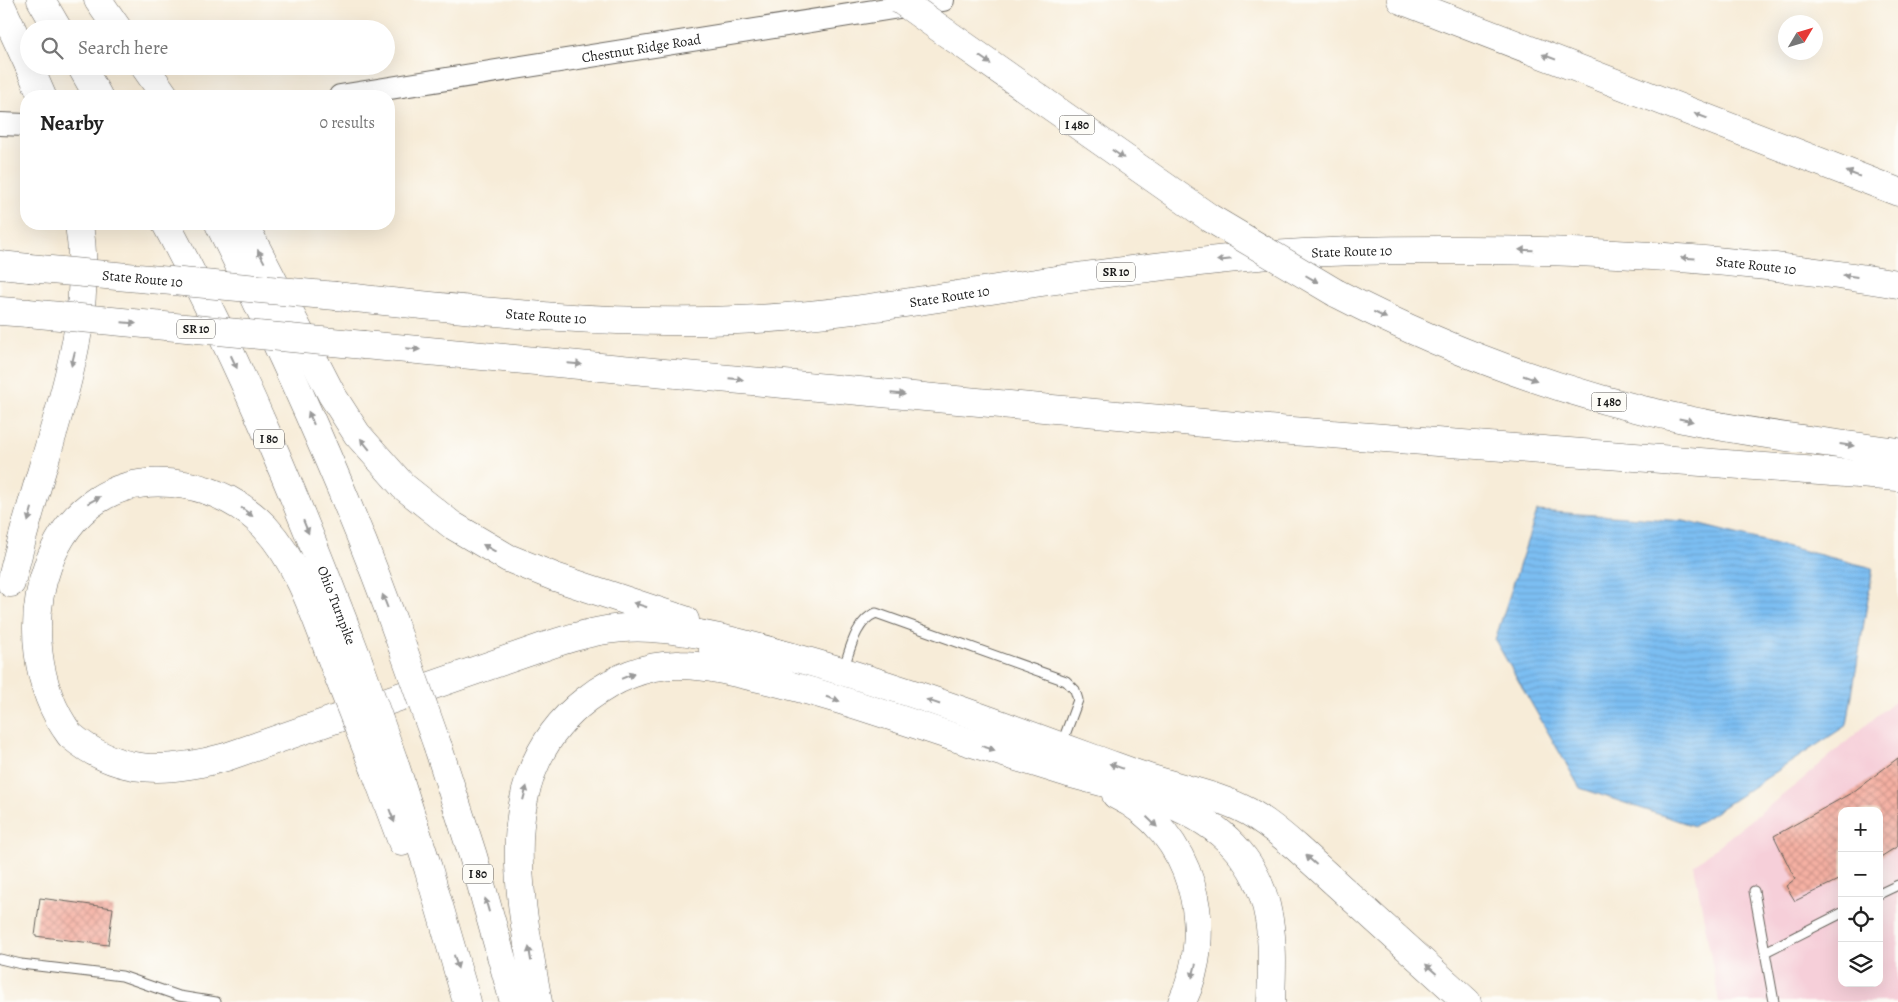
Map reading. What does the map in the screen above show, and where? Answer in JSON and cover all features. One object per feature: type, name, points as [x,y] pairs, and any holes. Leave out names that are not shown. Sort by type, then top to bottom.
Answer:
[{"type":"highway","points":[[41,0],[53,20]]},
{"type":"highway","points":[[97,0],[108,20]]},
{"type":"highway","points":[[97,0],[111,20]]},
{"type":"highway","name":"I 480","points":[[900,0],[1210,218],[1336,293],[1399,325],[1511,371],[1576,392],[1688,420],[1818,442],[1898,452]]},
{"type":"highway","points":[[1401,0],[1898,192]]},
{"type":"highway","points":[[0,3],[20,47]]},
{"type":"highway","points":[[143,75],[159,90]]},
{"type":"highway","points":[[7,605],[15,566],[62,402],[78,338],[83,293],[79,230]]},
{"type":"highway","name":"Ohio Turnpike","points":[[169,230],[217,324],[264,425],[328,580],[347,664]]},
{"type":"highway","name":"I 80","points":[[222,230],[266,319],[311,418],[375,573],[438,748],[473,856],[514,1002]]},
{"type":"highway","points":[[247,230],[320,374],[344,414],[389,472],[424,504],[470,537],[528,567],[702,626],[769,651]]},
{"type":"highway","name":"State Route 10","points":[[0,265],[480,311],[580,319],[660,321],[740,320],[863,309],[1093,274],[1251,257],[1419,250],[1528,250],[1666,256],[1750,264],[1898,284]]},
{"type":"highway","name":"SR 10","points":[[0,311],[1280,430],[1898,477]]},
{"type":"highway","points":[[467,1002],[444,922],[420,881],[404,848],[384,766],[347,664],[277,542],[265,527],[241,507],[212,492],[195,486],[146,483],[116,490],[87,504],[62,522],[34,561],[23,592],[20,608],[19,642],[28,675],[43,705],[62,728],[80,743],[99,754],[127,765],[156,769],[196,765],[226,756],[583,634],[634,627],[667,629],[699,634],[843,672],[1063,759],[1128,789],[1183,810],[1210,825],[1243,855],[1258,881],[1268,909],[1273,952],[1271,1002]]},
{"type":"highway","points":[[23,695],[35,716],[46,729],[67,750],[81,759],[94,766],[124,776],[167,781],[211,774],[537,660],[580,647],[615,640],[663,639],[700,646],[720,653],[787,684]]},
{"type":"highway","points":[[538,1002],[519,870],[518,829],[520,811],[530,776],[543,747],[551,735],[571,713],[594,693],[621,678],[653,667],[669,665],[698,666],[787,684],[1063,759],[1154,780],[1227,802],[1250,813],[1273,828],[1467,1002]]},
{"type":"highway","points":[[1063,759],[1134,805],[1161,831],[1182,864],[1193,891],[1198,921],[1198,944],[1194,970],[1182,1002]]},
{"type":"highway","points":[[1154,780],[1220,813],[1241,832],[1262,857],[1271,873],[1281,904],[1284,921],[1286,956],[1283,1002]]},
{"type":"street","name":"Chestnut Ridge Road","points":[[378,90],[943,0]]},
{"type":"street","points":[[0,124],[20,125]]},
{"type":"lane","points":[[843,672],[859,627],[869,616],[876,613],[1066,681],[1075,690],[1078,700],[1063,759]]},
{"type":"lane","points":[[1883,892],[1898,885]]},
{"type":"lane","points":[[1754,891],[1774,1002]]},
{"type":"lane","points":[[1765,952],[1838,915]]},
{"type":"lane","points":[[0,959],[21,964],[122,976],[179,996],[216,1002]]},
{"type":"shaded area","points":[[1898,698],[1898,1002],[1719,1002],[1694,865],[1798,783]]},
{"type":"water","points":[[1537,511],[1684,521],[1873,568],[1847,725],[1694,826],[1580,788],[1495,640]]},
{"type":"building","points":[[1898,758],[1898,846],[1883,855],[1883,807],[1838,807],[1838,880],[1795,901],[1786,886],[1795,879],[1774,836],[1853,792]]},
{"type":"building","points":[[40,898],[113,908],[108,945],[35,936]]}]
